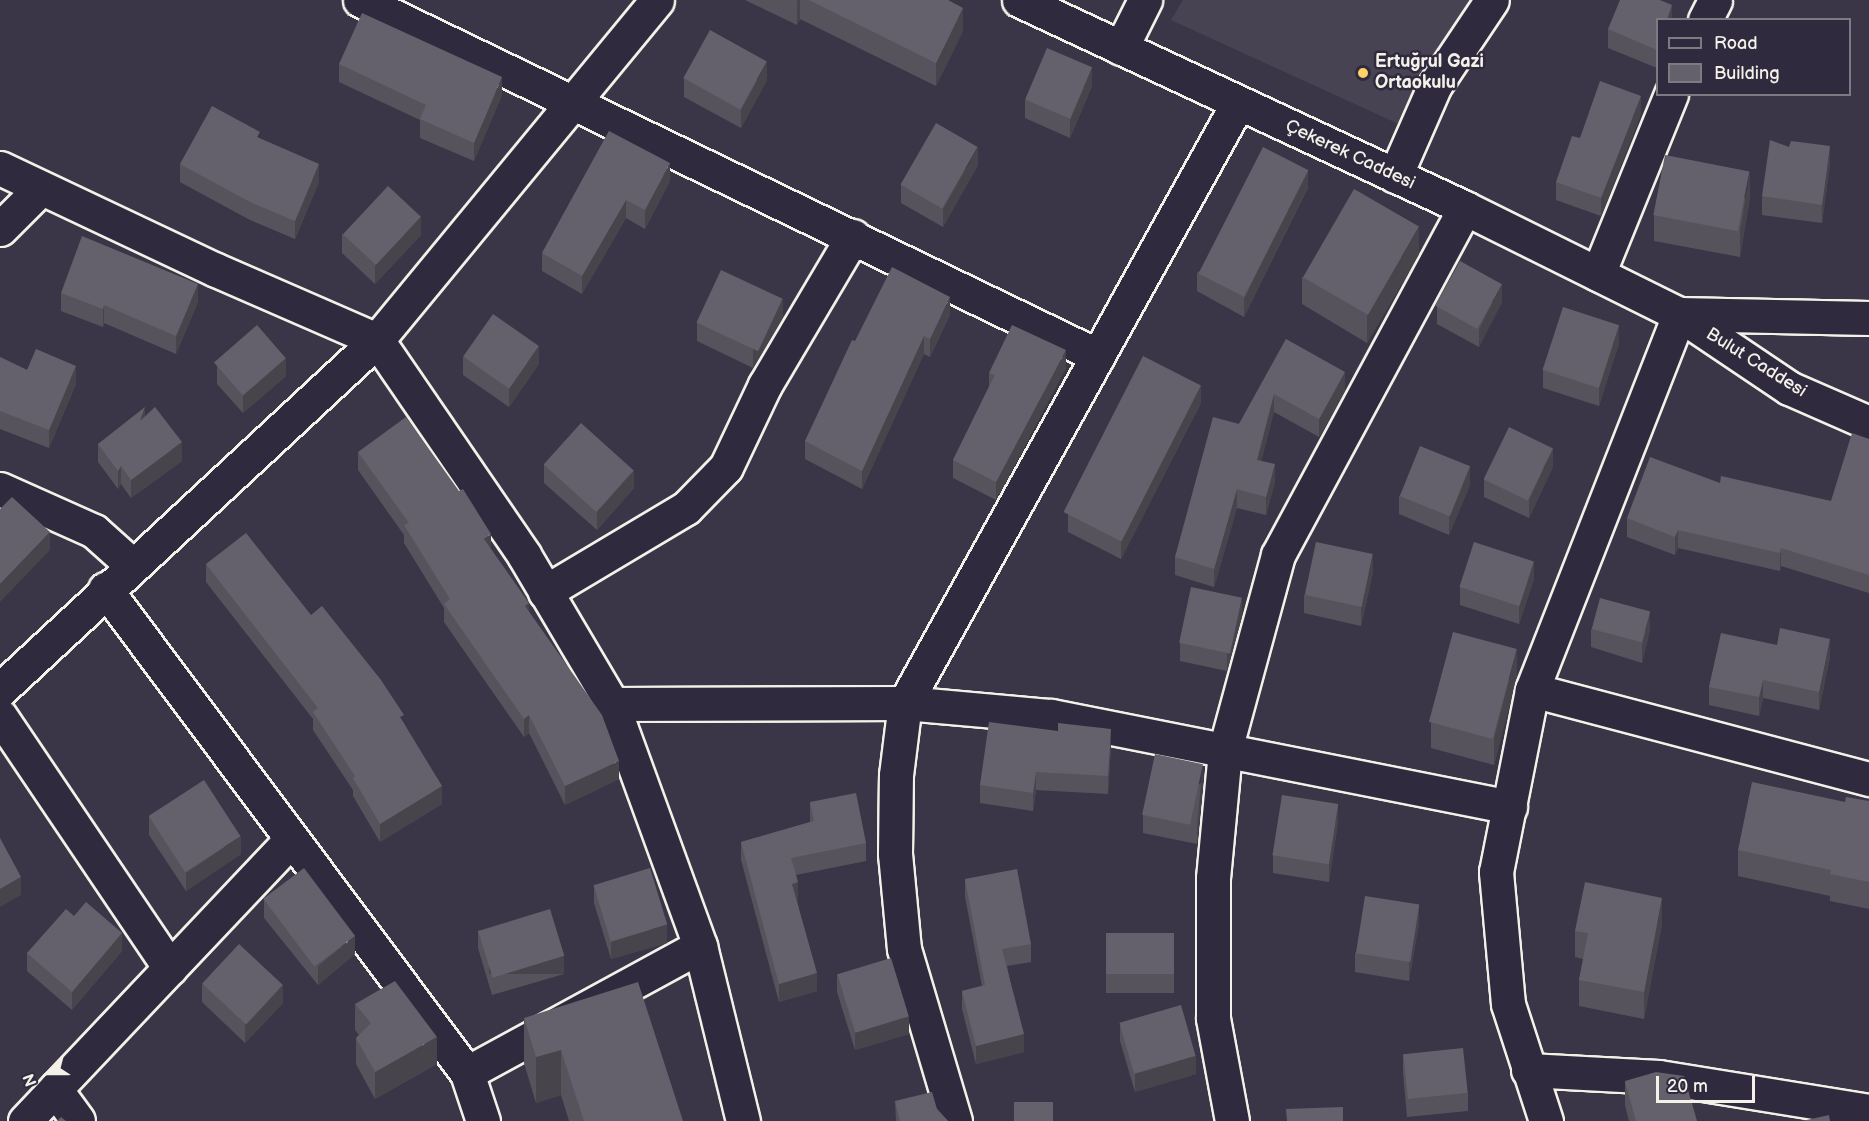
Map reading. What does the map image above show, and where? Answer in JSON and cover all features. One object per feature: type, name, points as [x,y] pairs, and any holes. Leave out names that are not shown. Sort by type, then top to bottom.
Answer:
[{"type":"street","points":[[360,0],[576,102],[1098,356]]},
{"type":"street","points":[[0,690],[105,589],[377,340],[576,102],[657,0]]},
{"type":"street","name":"Çekerek Caddesi","points":[[1019,0],[1465,208],[1679,314]]},
{"type":"street","points":[[1121,48],[1145,0]]},
{"type":"street","points":[[1395,176],[1435,85],[1492,0]]},
{"type":"street","points":[[1706,18],[1715,0]]},
{"type":"street","points":[[1598,274],[1670,96]]},
{"type":"street","points":[[955,1121],[904,949],[896,854],[896,797],[905,703],[1238,104]]},
{"type":"street","points":[[0,168],[216,270],[377,340],[546,592],[612,704],[700,946],[743,1121]]},
{"type":"street","points":[[0,229],[41,188]]},
{"type":"street","points":[[1232,1121],[1213,1018],[1213,878],[1226,750],[1278,555],[1465,208]]},
{"type":"street","points":[[546,592],[686,508],[726,467],[765,384],[853,236]]},
{"type":"street","points":[[1546,1121],[1508,1004],[1496,872],[1532,690],[1679,314],[1869,318]]},
{"type":"street","name":"Bulut Caddesi","points":[[1679,314],[1789,388],[1869,423]]},
{"type":"street","points":[[0,489],[94,531],[132,565]]},
{"type":"street","points":[[105,589],[467,1073],[483,1121]]},
{"type":"street","points":[[1532,690],[1869,779]]},
{"type":"street","points":[[612,704],[905,703],[1051,716],[1510,807]]},
{"type":"street","points":[[0,716],[170,968]]},
{"type":"street","points":[[25,1121],[292,839]]},
{"type":"street","points":[[467,1073],[700,946]]},
{"type":"street","points":[[1528,1070],[1659,1077],[1869,1111]]},
{"type":"street","points":[[55,1089],[78,1121]]},
{"type":"shaded area","name":"Ertuğrul Gazi Ortaokulu","points":[[1183,0],[1487,0],[1403,126],[1171,20]]},
{"type":"building","points":[[809,0],[948,0],[963,8],[936,63]]},
{"type":"building","points":[[1620,0],[1660,0],[1672,5],[1668,18],[1656,18],[1656,50],[1608,29]]},
{"type":"building","points":[[362,13],[502,77],[474,143],[420,119],[426,105],[339,64]]},
{"type":"building","points":[[710,30],[767,62],[740,110],[683,78]]},
{"type":"building","points":[[1047,48],[1092,67],[1070,119],[1025,100]]},
{"type":"building","points":[[1600,81],[1641,96],[1601,198],[1556,182],[1572,136],[1580,138]]},
{"type":"building","points":[[212,106],[260,132],[257,137],[319,164],[295,221],[250,202],[180,164]]},
{"type":"building","points":[[936,123],[978,147],[942,208],[900,184]]},
{"type":"building","points":[[609,131],[670,163],[645,210],[626,200],[582,276],[542,253]]},
{"type":"building","points":[[1770,140],[1789,147],[1791,141],[1830,146],[1822,205],[1762,196]]},
{"type":"building","points":[[1263,147],[1308,170],[1244,297],[1199,274]]},
{"type":"building","points":[[1665,155],[1749,171],[1738,231],[1653,215]]},
{"type":"building","points":[[388,186],[421,217],[376,265],[343,234]]},
{"type":"building","points":[[1354,189],[1419,226],[1368,315],[1303,277]]},
{"type":"building","points":[[82,236],[198,284],[176,336],[104,305],[103,309],[61,293]]},
{"type":"building","points":[[1460,261],[1502,284],[1477,329],[1435,306]]},
{"type":"building","points":[[892,267],[950,297],[930,339],[924,336],[862,471],[805,441],[852,340],[855,341]]},
{"type":"building","points":[[721,270],[783,299],[758,351],[696,323]]},
{"type":"building","points":[[1563,307],[1619,325],[1599,388],[1543,370]]},
{"type":"building","points":[[493,314],[539,346],[509,389],[463,357]]},
{"type":"building","points":[[257,325],[286,358],[243,396],[214,362]]},
{"type":"building","points":[[1012,325],[1066,350],[996,482],[953,460],[995,375],[989,373]]},
{"type":"building","points":[[1286,339],[1345,372],[1319,419],[1274,394],[1257,460],[1275,464],[1266,497],[1237,489],[1214,569],[1175,557],[1213,417],[1239,424]]},
{"type":"building","points":[[36,349],[76,366],[49,430],[0,411],[0,357],[27,370]]},
{"type":"building","points":[[1143,356],[1201,386],[1121,541],[1064,512]]},
{"type":"building","points":[[145,407],[140,421],[155,407],[182,442],[131,480],[121,466],[118,471],[98,444]]},
{"type":"building","points":[[406,417],[459,491],[463,489],[491,534],[484,539],[529,603],[525,606],[602,715],[619,761],[565,786],[529,715],[524,719],[444,604],[450,599],[404,525],[409,523],[358,452]]},
{"type":"building","points":[[581,423],[634,471],[596,512],[544,465]]},
{"type":"building","points":[[1509,427],[1553,448],[1528,501],[1484,479]]},
{"type":"building","points":[[1852,433],[1869,439],[1869,575],[1781,548],[1780,553],[1678,530],[1675,537],[1627,518],[1650,457],[1720,483],[1721,476],[1831,501]]},
{"type":"building","points":[[1420,446],[1470,466],[1450,516],[1400,496]]},
{"type":"building","points":[[12,497],[50,532],[0,584],[0,509]]},
{"type":"building","points":[[246,533],[311,615],[322,606],[381,680],[404,715],[400,717],[442,786],[380,824],[353,778],[355,776],[313,712],[318,708],[206,564]]},
{"type":"building","points":[[1316,542],[1373,554],[1362,607],[1305,595]]},
{"type":"building","points":[[1474,542],[1534,561],[1519,606],[1459,587]]},
{"type":"building","points":[[1191,587],[1242,598],[1230,654],[1179,643]]},
{"type":"building","points":[[1600,598],[1650,611],[1642,642],[1592,629]]},
{"type":"building","points":[[1780,628],[1830,639],[1819,692],[1763,680],[1759,697],[1709,687],[1721,633],[1777,645]]},
{"type":"building","points":[[1453,632],[1517,649],[1493,739],[1429,722]]},
{"type":"building","points":[[989,722],[1058,731],[1058,723],[1111,729],[1108,776],[1036,772],[1033,793],[980,785]]},
{"type":"building","points":[[1155,754],[1203,764],[1190,825],[1142,815]]},
{"type":"building","points":[[204,780],[240,836],[185,872],[149,816]]},
{"type":"building","points":[[1752,782],[1845,802],[1846,797],[1869,801],[1869,882],[1830,874],[1831,870],[1738,850]]},
{"type":"building","points":[[856,793],[866,843],[791,858],[798,882],[792,884],[817,973],[779,984],[741,842],[814,821],[810,802]]},
{"type":"building","points":[[1282,795],[1338,804],[1329,864],[1272,855]]},
{"type":"building","points":[[0,838],[21,877],[0,889]]},
{"type":"building","points":[[304,868],[355,936],[314,967],[263,899]]},
{"type":"building","points":[[650,868],[667,924],[611,942],[594,885]]},
{"type":"building","points":[[1017,869],[1031,944],[1002,949],[1024,1034],[976,1046],[962,991],[985,985],[965,879]]},
{"type":"building","points":[[1585,882],[1662,898],[1644,992],[1579,980],[1588,933],[1575,931]]},
{"type":"building","points":[[1365,896],[1419,905],[1410,962],[1356,953]]},
{"type":"building","points":[[86,902],[122,933],[72,992],[27,953],[66,909],[74,916]]},
{"type":"building","points":[[550,909],[564,956],[493,978],[478,931]]},
{"type":"building","points":[[1106,933],[1174,933],[1174,974],[1106,974]]},
{"type":"building","points":[[239,944],[283,985],[246,1024],[202,983]]},
{"type":"building","points":[[891,958],[909,1016],[855,1033],[837,974]]},
{"type":"building","points":[[395,981],[437,1037],[375,1072],[356,1038],[371,1023],[355,1004]]},
{"type":"building","points":[[638,982],[683,1121],[584,1121],[561,1050],[536,1057],[524,1018]]},
{"type":"building","points":[[1181,1005],[1196,1056],[1134,1074],[1119,1023]]},
{"type":"building","points":[[1463,1048],[1468,1093],[1408,1099],[1403,1054]]},
{"type":"building","points":[[1656,1072],[1684,1076],[1697,1121],[1636,1121],[1625,1081]]},
{"type":"building","points":[[932,1092],[937,1109],[948,1121],[900,1121],[895,1101]]},
{"type":"building","points":[[1014,1102],[1053,1102],[1053,1121],[1014,1121]]},
{"type":"building","points":[[1343,1107],[1343,1121],[1287,1121],[1286,1109]]},
{"type":"building","points":[[1829,1115],[1830,1121],[1802,1121]]},
{"type":"place","name":"Ertuğrul Gazi Ortaokulu","points":[[1363,73]]}]
